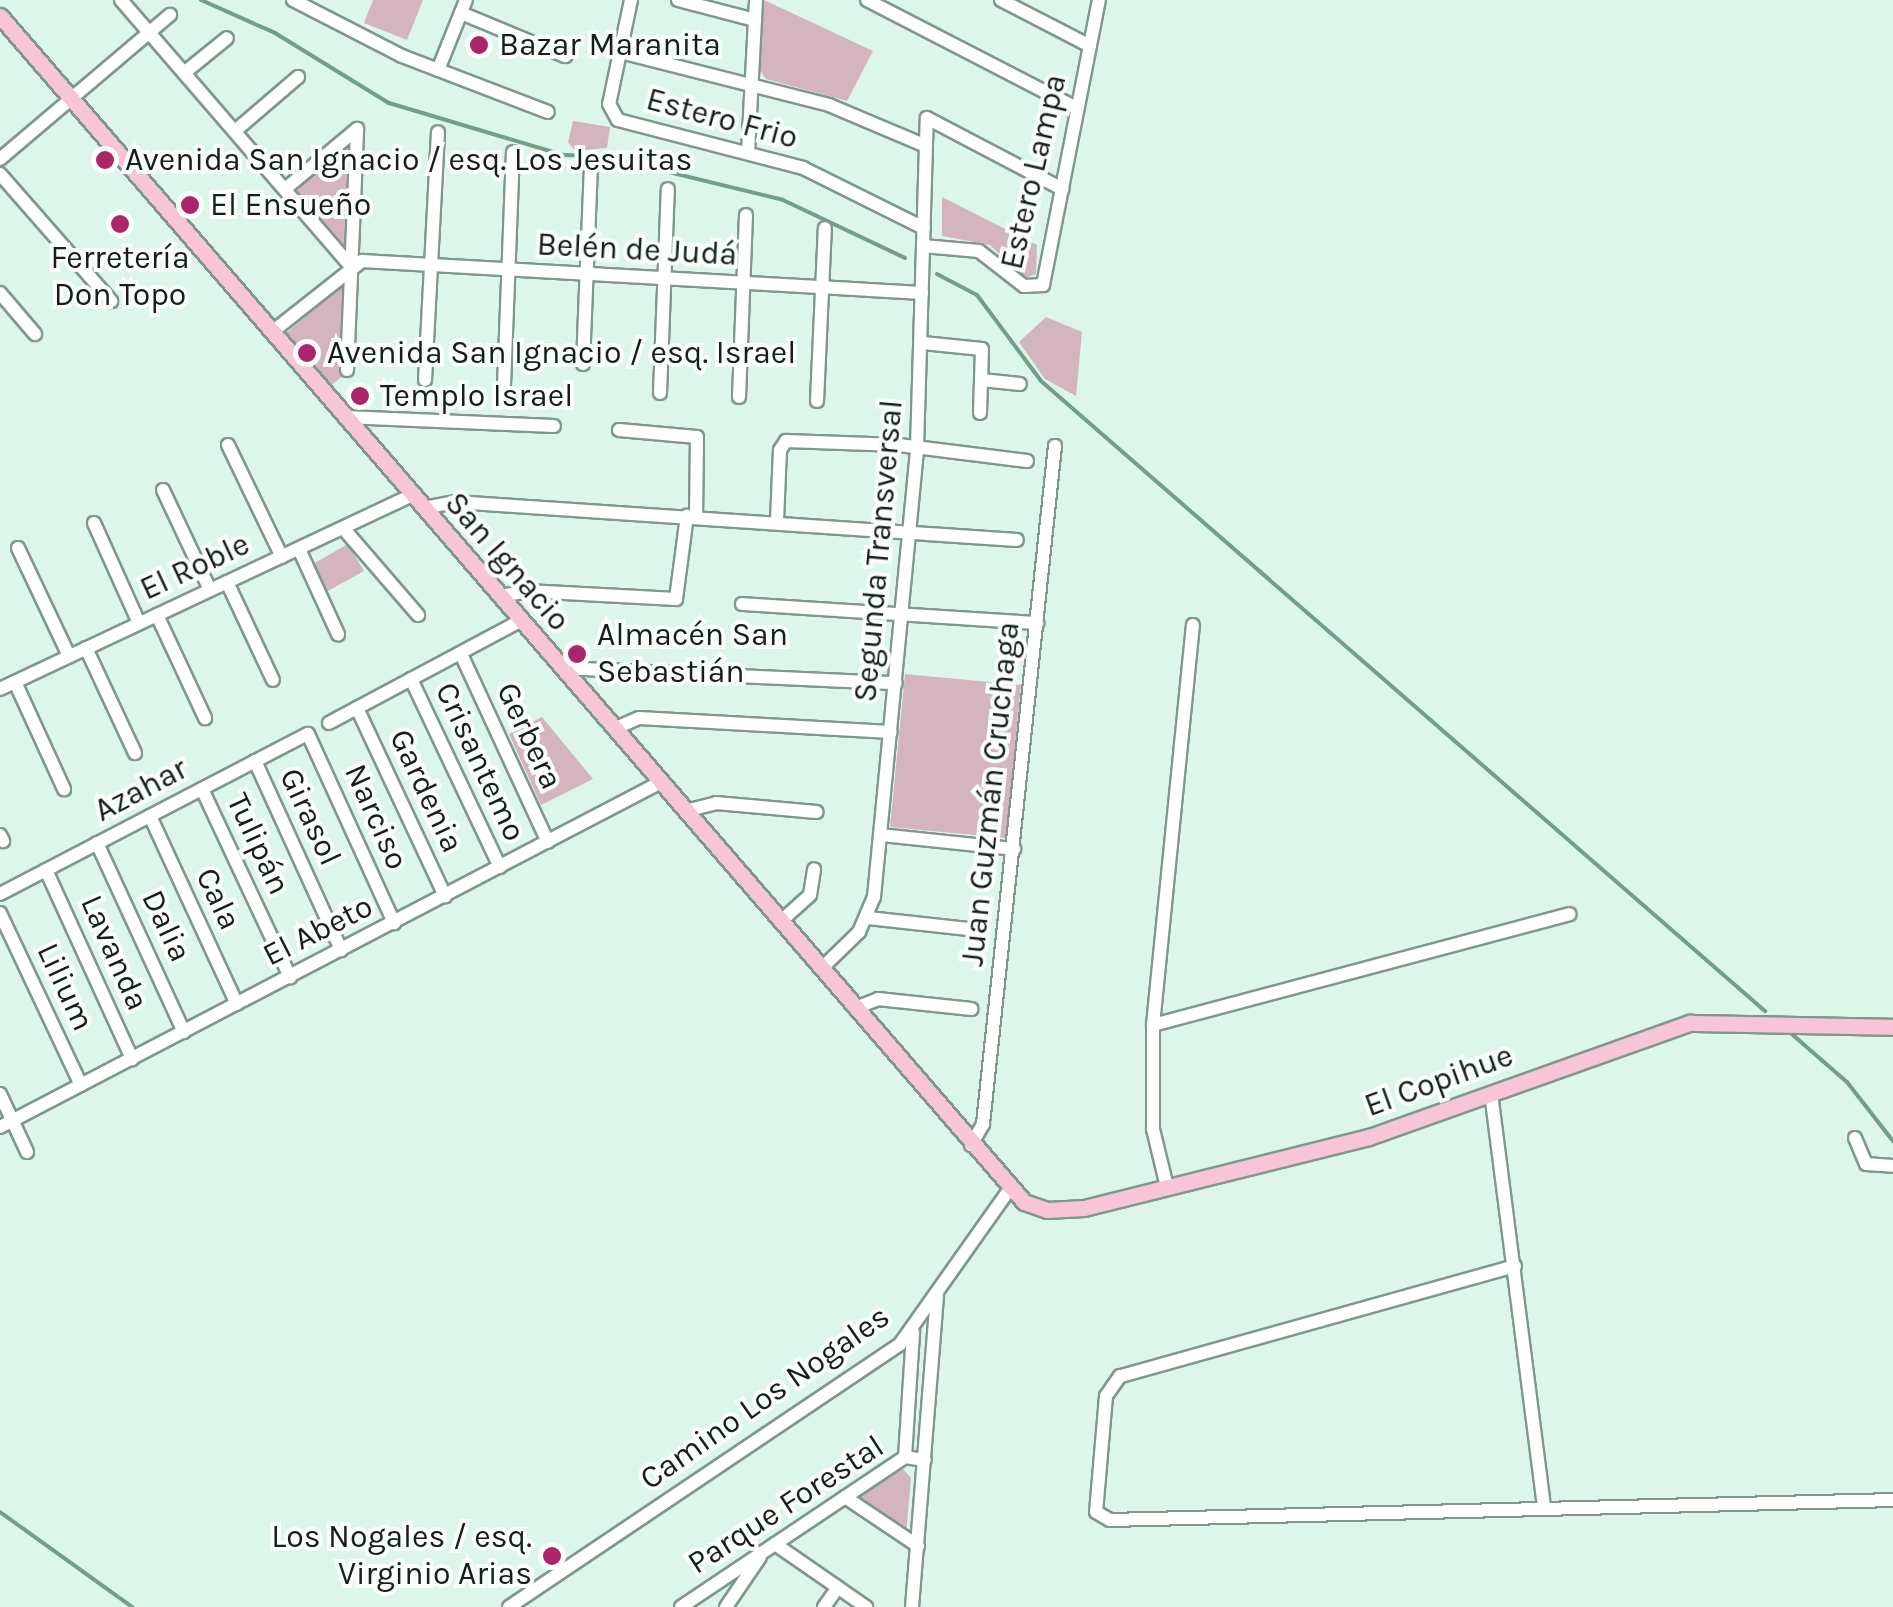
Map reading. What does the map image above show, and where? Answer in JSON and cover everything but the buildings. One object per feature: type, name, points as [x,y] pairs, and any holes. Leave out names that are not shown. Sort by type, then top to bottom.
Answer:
[{"type":"main road","name":"San Ignacio","points":[[0,16],[1009,1190]]},
{"type":"main road","name":"El Copihue","points":[[1009,1190],[1031,1206],[1058,1211],[1167,1187],[1385,1133],[1690,1023],[1893,1027]]},
{"type":"street","points":[[122,0],[352,266]]},
{"type":"street","name":"Estero Frio","points":[[631,0],[609,104],[618,120],[811,171],[924,228]]},
{"type":"street","points":[[678,0],[755,20]]},
{"type":"street","points":[[748,153],[756,0]]},
{"type":"street","points":[[866,0],[1078,109]]},
{"type":"street","points":[[1001,0],[1090,46]]},
{"type":"street","name":"Estero Lampa","points":[[923,246],[979,251],[1024,286],[1039,288],[1099,0]]},
{"type":"street","points":[[300,2],[438,70],[548,112]]},
{"type":"street","points":[[438,70],[464,6],[565,56]]},
{"type":"street","points":[[0,159],[170,15]]},
{"type":"street","points":[[184,72],[227,38]]},
{"type":"street","points":[[620,52],[828,105],[926,146]]},
{"type":"street","points":[[235,131],[298,76]]},
{"type":"street","name":"Segunda Transversal","points":[[868,918],[880,836],[918,448],[927,118],[1062,189]]},
{"type":"street","points":[[284,189],[356,128],[348,370]]},
{"type":"street","points":[[425,380],[438,132]]},
{"type":"street","points":[[504,385],[513,152]]},
{"type":"street","points":[[583,364],[591,168]]},
{"type":"street","points":[[0,174],[111,301]]},
{"type":"street","points":[[660,392],[668,189]]},
{"type":"street","points":[[738,397],[746,215]]},
{"type":"street","points":[[816,401],[825,228]]},
{"type":"street","points":[[272,332],[352,266]]},
{"type":"street","name":"Belén de Judá","points":[[352,266],[431,266],[922,294]]},
{"type":"street","points":[[0,293],[36,334]]},
{"type":"street","points":[[922,343],[982,348],[980,414]]},
{"type":"street","points":[[982,380],[1020,384]]},
{"type":"street","points":[[345,417],[554,426]]},
{"type":"street","points":[[500,596],[527,591],[676,599],[691,516],[697,437],[619,430]]},
{"type":"street","points":[[777,521],[783,443],[918,448],[1027,461]]},
{"type":"street","points":[[228,445],[282,556]]},
{"type":"street","name":"Juan Guzmán Cruchaga","points":[[971,1144],[983,1124],[1055,446]]},
{"type":"street","points":[[163,490],[210,590]]},
{"type":"street","name":"El Roble","points":[[0,688],[343,528],[418,502],[910,529],[1017,540]]},
{"type":"street","points":[[94,523],[139,623]]},
{"type":"street","points":[[343,528],[418,615]]},
{"type":"street","points":[[18,548],[69,656]]},
{"type":"street","points":[[299,549],[338,634]]},
{"type":"street","points":[[227,582],[273,680]]},
{"type":"street","points":[[742,604],[1037,623]]},
{"type":"street","points":[[156,615],[205,718]]},
{"type":"street","points":[[330,723],[522,620]]},
{"type":"street","points":[[1167,1187],[1152,1119],[1152,1026],[1194,625]]},
{"type":"street","points":[[86,648],[135,753]]},
{"type":"street","name":"Gerbera","points":[[461,654],[548,842]]},
{"type":"street","points":[[562,668],[896,684]]},
{"type":"street","name":"Crisantemo","points":[[411,679],[500,867]]},
{"type":"street","points":[[15,682],[64,789]]},
{"type":"street","name":"Gardenia","points":[[357,708],[444,896]]},
{"type":"street","points":[[614,729],[644,718],[891,732]]},
{"type":"street","name":"Azahar","points":[[0,894],[308,734]]},
{"type":"street","name":"Narciso","points":[[308,734],[394,922]]},
{"type":"street","name":"Girasol","points":[[255,762],[341,950]]},
{"type":"street","name":"El Abeto","points":[[6,1124],[661,782]]},
{"type":"street","name":"Tulipán","points":[[202,789],[290,977]]},
{"type":"street","points":[[685,811],[716,803],[817,812]]},
{"type":"street","name":"Cala","points":[[150,816],[236,1004]]},
{"type":"street","points":[[880,836],[1014,849]]},
{"type":"street","name":"Dalia","points":[[98,843],[184,1032]]},
{"type":"street","points":[[780,922],[810,895],[814,868]]},
{"type":"street","name":"Lavanda","points":[[46,870],[132,1059]]},
{"type":"street","name":"Lilium","points":[[0,912],[80,1086]]},
{"type":"street","points":[[1152,1026],[1569,914]]},
{"type":"street","points":[[821,969],[868,918],[977,930]]},
{"type":"street","points":[[854,1008],[878,999],[971,1009]]},
{"type":"street","points":[[1491,1093],[1544,1510]]},
{"type":"street","points":[[0,1094],[6,1124],[27,1152]]},
{"type":"street","points":[[1855,1138],[1866,1164],[1893,1166]]},
{"type":"street","name":"Camino Los Nogales","points":[[509,1607],[894,1348],[913,1329],[1009,1190]]},
{"type":"street","points":[[1514,1266],[1120,1376],[1106,1396],[1095,1507],[1110,1520],[1893,1500]]},
{"type":"street","points":[[912,1607],[938,1293]]},
{"type":"street","points":[[904,1457],[913,1329]]},
{"type":"street","name":"Parque Forestal","points":[[680,1607],[904,1457],[925,1460]]},
{"type":"street","points":[[846,1497],[918,1546]]},
{"type":"street","points":[[726,1607],[769,1548],[866,1607]]},
{"type":"street","points":[[824,1607],[838,1587]]},
{"type":"shaded area","points":[[373,0],[423,0],[407,40],[364,23]]},
{"type":"shaded area","points":[[764,0],[873,51],[847,101],[766,79],[760,70]]},
{"type":"shaded area","points":[[573,121],[610,127],[607,148],[575,151],[568,142]]},
{"type":"shaded area","points":[[353,141],[345,257],[291,192]]},
{"type":"shaded area","points":[[942,197],[1037,245],[1036,274],[1024,278],[990,245],[942,236]]},
{"type":"shaded area","points":[[345,283],[349,371],[329,387],[284,335]]},
{"type":"shaded area","points":[[1046,317],[1082,332],[1076,396],[1045,379],[1019,342]]},
{"type":"shaded area","points":[[348,544],[364,571],[326,592],[311,565]]},
{"type":"shaded area","points":[[905,674],[1021,685],[1006,838],[890,827]]},
{"type":"shaded area","points":[[542,717],[593,779],[541,805],[509,734]]},
{"type":"shaded area","points":[[903,1469],[911,1478],[906,1535],[859,1497]]},
{"type":"waterway","points":[[201,0],[275,33],[389,103],[563,155],[603,156],[783,200],[905,258]]},
{"type":"waterway","points":[[937,274],[977,295],[1041,381],[1765,1011]]},
{"type":"waterway","points":[[1786,1029],[1847,1082],[1893,1141]]},
{"type":"waterway","points":[[0,1512],[132,1607]]},
{"type":"place","name":"Bazar Maranita","points":[[479,45]]},
{"type":"place","name":"Avenida San Ignacio / esq. Los Jesuitas","points":[[105,160]]},
{"type":"place","name":"El Ensueño","points":[[190,205]]},
{"type":"place","name":"Ferretería Don Topo","points":[[120,224]]},
{"type":"place","name":"Avenida San Ignacio / esq. Israel","points":[[307,353]]},
{"type":"place","name":"Templo Israel","points":[[360,396]]},
{"type":"place","name":"Almacén San Sebastián","points":[[577,654]]},
{"type":"place","name":"Los Nogales / esq. Virginio Arias","points":[[552,1556]]}]
